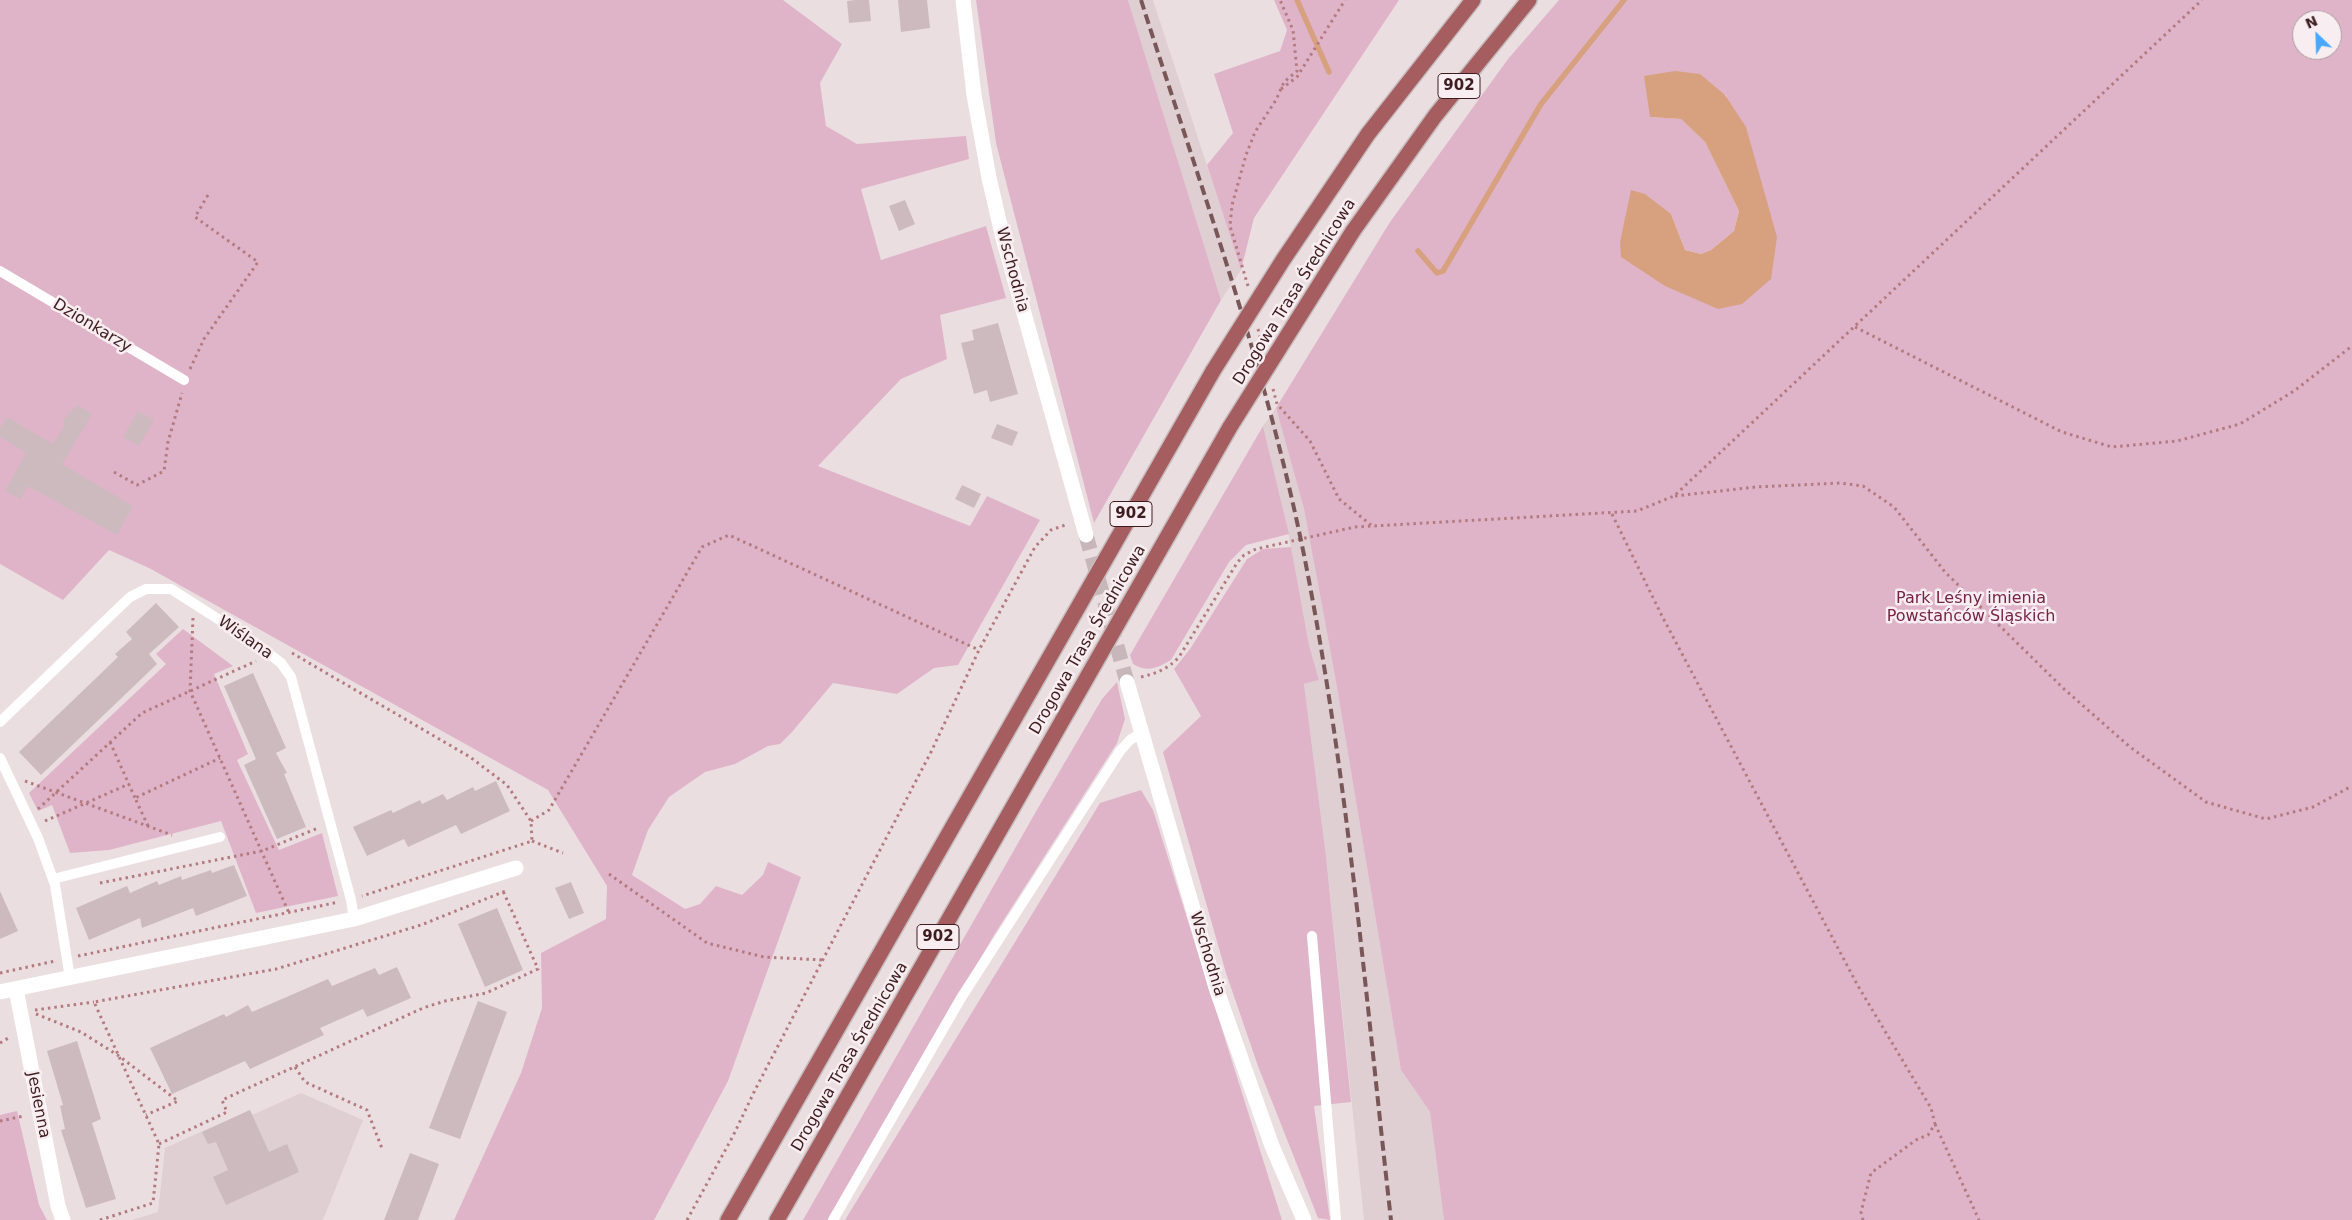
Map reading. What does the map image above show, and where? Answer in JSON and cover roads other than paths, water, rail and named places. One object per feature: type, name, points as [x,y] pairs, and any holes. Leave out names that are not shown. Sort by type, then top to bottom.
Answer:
[{"type":"main road","name":"Drogowa Trasa Średnicowa","points":[[728,1220],[1213,371],[1283,260],[1368,134],[1473,0]]},
{"type":"main road","name":"Drogowa Trasa Średnicowa","points":[[777,1220],[1230,428],[1353,231],[1392,174],[1477,62],[1528,0]]},
{"type":"street","name":"Wschodnia","points":[[964,0],[974,95],[986,163],[1003,238],[1086,535]]},
{"type":"street","name":"Wschodnia","points":[[1127,682],[1216,988],[1272,1146],[1304,1220]]},
{"type":"street","points":[[0,992],[354,920],[516,868]]},
{"type":"street","name":"Jesienna","points":[[16,989],[58,1206],[63,1220]]},
{"type":"lane","name":"Dzionkarzy","points":[[0,271],[184,380]]},
{"type":"lane","name":"Wiślana","points":[[0,722],[130,597],[146,589],[160,587],[171,589],[254,642],[281,664],[291,677],[351,900],[354,920]]},
{"type":"lane","points":[[833,1220],[988,954],[1120,751],[1141,733]]},
{"type":"lane","points":[[0,758],[32,827],[53,880],[70,978]]},
{"type":"lane","points":[[53,880],[220,837]]},
{"type":"lane","points":[[1312,936],[1336,1220]]},
{"type":"waterway","points":[[1297,0],[1329,72]]},
{"type":"waterway","points":[[1418,251],[1437,273],[1443,271],[1541,104],[1624,0]]},
{"type":"tunnel","points":[[1086,535],[1127,682]]},
{"type":"railway","points":[[1141,0],[1209,208],[1252,348],[1272,418],[1305,560],[1320,642],[1345,807],[1391,1220]]},
{"type":"park label","name":"Park Leśny imienia Powstańców Śląskich","points":[[1971,608]]}]
